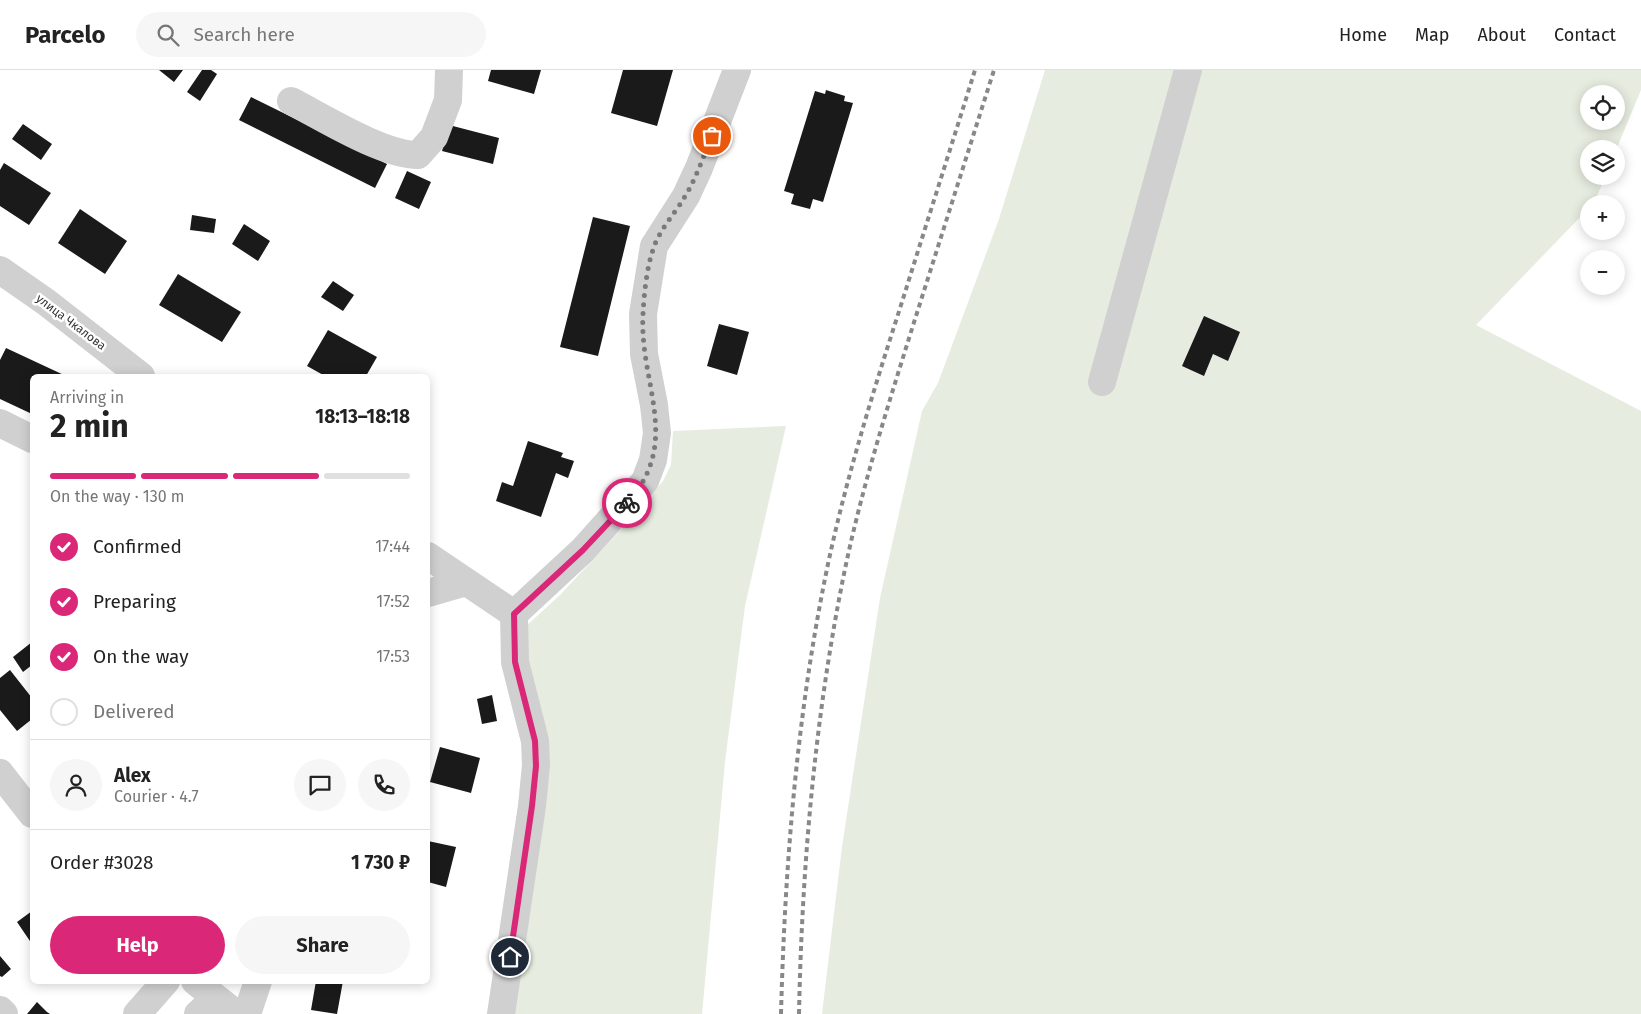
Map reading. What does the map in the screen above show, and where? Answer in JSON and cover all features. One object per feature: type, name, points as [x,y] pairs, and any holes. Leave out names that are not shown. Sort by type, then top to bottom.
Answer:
[{"type":"street","points":[[292,101],[355,135],[405,155],[418,155],[434,137],[448,100],[449,70]]},
{"type":"street","points":[[501,1014],[532,806],[536,766],[535,741],[515,662],[514,614],[583,550],[645,481],[653,460],[657,433],[654,405],[644,354],[643,314],[654,246],[686,196],[696,175],[737,70]]},
{"type":"street","points":[[1102,382],[1188,70]]},
{"type":"street","name":"улица Чкалова","points":[[0,270],[46,302],[138,374]]},
{"type":"street","points":[[0,423],[30,438]]},
{"type":"street","points":[[430,557],[514,614]]},
{"type":"street","points":[[430,593],[466,582]]},
{"type":"street","points":[[0,773],[30,811]]},
{"type":"street","points":[[136,1014],[163,984]]},
{"type":"street","points":[[247,1014],[257,984]]},
{"type":"street","points":[[0,1010],[4,1014]]},
{"type":"shaded area","points":[[1045,70],[1641,70],[1641,90],[1625,128],[1625,85],[1580,85],[1580,130],[1624,130],[1620,140],[1580,140],[1580,185],[1602,185],[1597,195],[1580,195],[1580,217],[1476,325],[1641,411],[1641,1014],[822,1014],[842,847],[880,598],[922,411],[938,383],[999,219]]},
{"type":"shaded area","points":[[786,426],[745,606],[725,762],[702,1014],[512,1014],[541,822],[523,629],[560,595],[628,522],[663,481],[671,465],[673,431]]},
{"type":"building","points":[[159,70],[183,70],[174,82]]},
{"type":"building","points":[[202,70],[211,70],[217,74],[200,101],[187,92]]},
{"type":"building","points":[[491,70],[541,70],[534,94],[488,81]]},
{"type":"building","points":[[623,70],[673,70],[657,126],[611,113]]},
{"type":"building","points":[[826,90],[845,96],[844,101],[853,103],[823,202],[813,199],[810,209],[791,204],[794,194],[784,191],[815,91],[825,94]]},
{"type":"building","points":[[251,97],[387,164],[375,188],[239,120]]},
{"type":"building","points":[[23,124],[52,144],[41,160],[12,139]]},
{"type":"building","points":[[449,125],[499,138],[493,164],[442,151]]},
{"type":"building","points":[[4,163],[51,193],[29,225],[0,206],[0,170]]},
{"type":"building","points":[[407,171],[431,182],[419,209],[395,198]]},
{"type":"building","points":[[80,209],[127,241],[105,274],[58,243]]},
{"type":"building","points":[[192,215],[216,219],[214,233],[190,230]]},
{"type":"building","points":[[593,217],[630,226],[598,356],[560,347]]},
{"type":"building","points":[[244,224],[270,241],[258,261],[232,244]]},
{"type":"building","points":[[178,274],[241,312],[222,342],[159,305]]},
{"type":"building","points":[[333,281],[354,295],[343,311],[321,297]]},
{"type":"building","points":[[1204,316],[1240,332],[1228,361],[1213,354],[1204,376],[1182,366]]},
{"type":"building","points":[[719,324],[749,332],[737,375],[707,366]]},
{"type":"building","points":[[328,330],[377,357],[367,374],[321,374],[307,366]]},
{"type":"building","points":[[6,348],[62,374],[30,374],[30,413],[0,399],[0,360]]},
{"type":"building","points":[[528,441],[563,453],[561,457],[574,461],[568,478],[556,473],[541,517],[496,501],[502,482],[513,486]]},
{"type":"building","points":[[30,644],[30,667],[23,672],[13,657]]},
{"type":"building","points":[[10,670],[30,695],[30,721],[17,731],[0,710],[0,678]]},
{"type":"building","points":[[492,695],[497,721],[482,724],[477,699]]},
{"type":"building","points":[[440,747],[480,758],[471,793],[430,782]]},
{"type":"building","points":[[430,841],[456,847],[446,887],[430,883]]},
{"type":"building","points":[[30,912],[30,941],[17,922]]},
{"type":"building","points":[[0,956],[11,969],[2,977],[0,976]]},
{"type":"building","points":[[315,984],[342,984],[337,1014],[311,1010]]},
{"type":"building","points":[[37,1002],[47,1012],[50,1014],[27,1014]]},
{"type":"railway","points":[[781,1014],[789,844],[794,788],[808,676],[828,564],[852,465],[871,400],[975,70]]},
{"type":"railway","points":[[799,1014],[803,902],[812,790],[826,679],[845,569],[860,505],[887,410],[994,70]]},
{"type":"way so far","points":[[627,503],[645,481],[653,460],[657,433],[654,405],[644,354],[643,314],[646,284],[654,246],[686,196],[712,136]]},
{"type":"route","points":[[510,957],[536,766],[535,741],[515,662],[514,614],[583,550],[627,503]]}]
